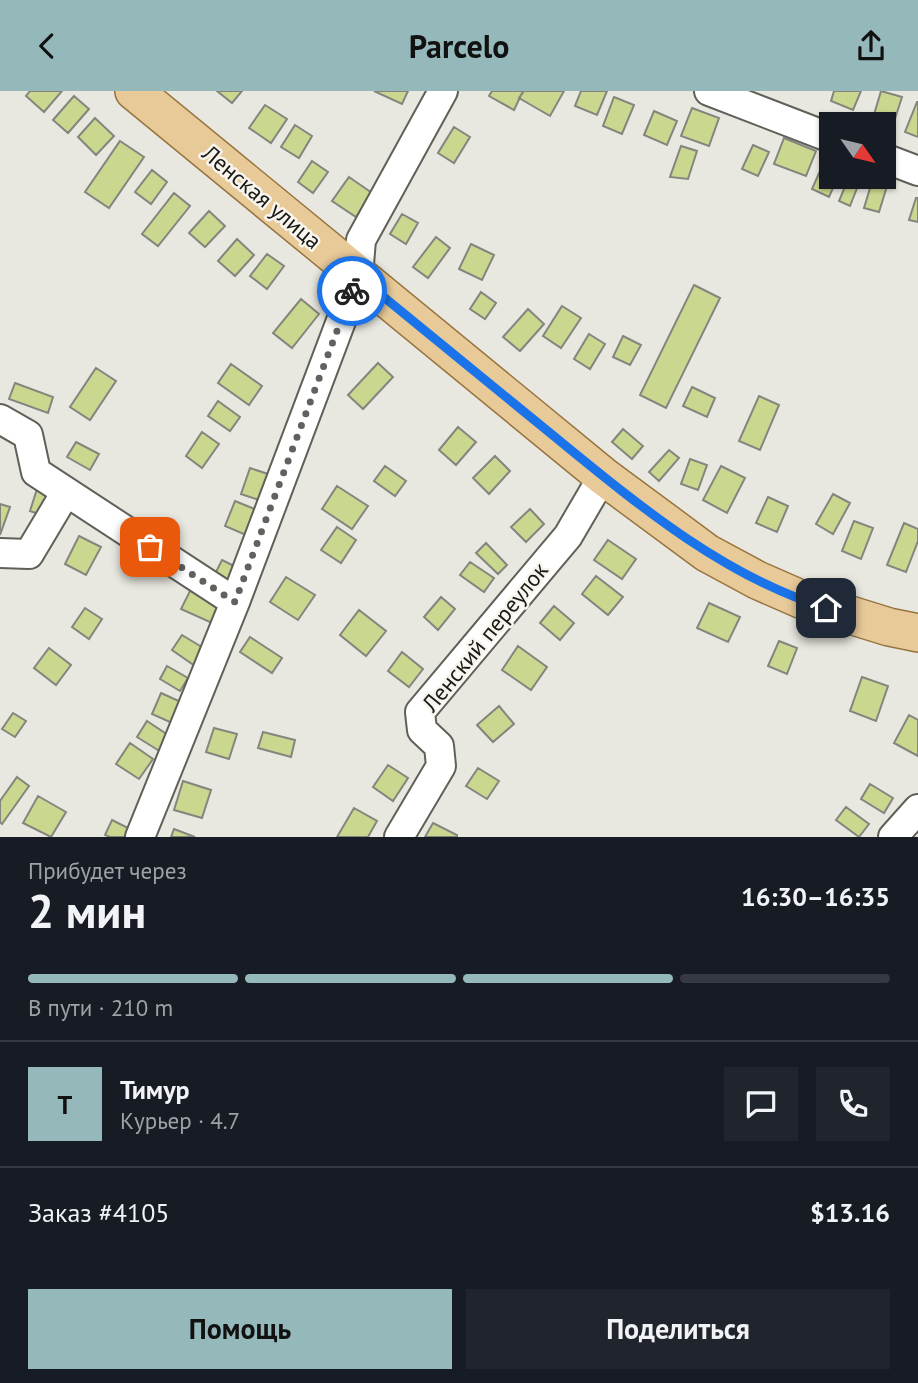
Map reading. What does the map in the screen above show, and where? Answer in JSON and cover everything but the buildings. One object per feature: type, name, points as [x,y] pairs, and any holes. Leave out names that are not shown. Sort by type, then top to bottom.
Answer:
[{"type":"main road","name":"Ленская улица","points":[[134,91],[603,476],[707,553],[757,580],[805,601],[889,627],[918,633]]},
{"type":"street","points":[[140,837],[235,602],[358,276],[361,240],[443,91]]},
{"type":"street","points":[[709,91],[819,133]]},
{"type":"street","points":[[896,162],[918,171]]},
{"type":"street","points":[[0,419],[28,435],[36,472],[235,602]]},
{"type":"street","name":"Ленский переулок","points":[[399,837],[441,766],[439,746],[422,730],[420,712],[568,536],[603,476]]},
{"type":"street","points":[[0,553],[29,554],[66,492]]},
{"type":"street","points":[[893,837],[918,809]]},
{"type":"way so far","points":[[150,547],[235,602],[352,291]]},
{"type":"route","points":[[352,291],[358,276],[603,476],[707,553],[757,580],[826,608]]}]
